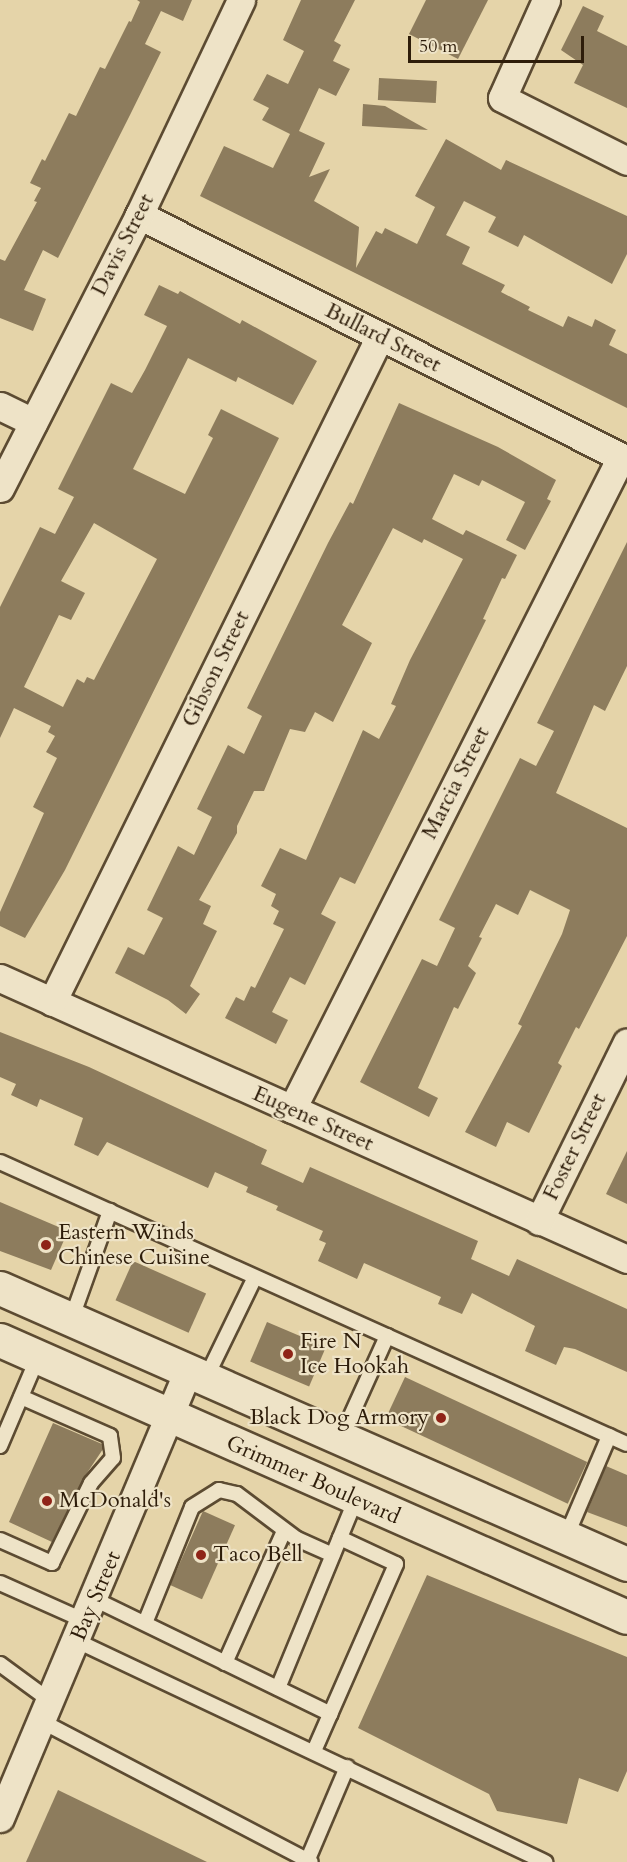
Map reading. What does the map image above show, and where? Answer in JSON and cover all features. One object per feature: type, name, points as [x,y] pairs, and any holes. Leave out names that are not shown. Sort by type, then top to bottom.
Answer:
[{"type":"main road","points":[[0,1288],[196,1377],[627,1564]]},
{"type":"main road","name":"Grimmer Boulevard","points":[[0,1340],[170,1418],[627,1617]]},
{"type":"street","name":"Davis Street","points":[[0,488],[139,215],[241,0]]},
{"type":"street","points":[[546,0],[502,98],[627,161]]},
{"type":"street","name":"Bullard Street","points":[[139,215],[624,458]]},
{"type":"street","name":"Gibson Street","points":[[52,1002],[380,336]]},
{"type":"street","points":[[0,406],[33,422]]},
{"type":"street","name":"Marcia Street","points":[[292,1109],[624,458]]},
{"type":"street","name":"Eugene Street","points":[[0,978],[627,1259]]},
{"type":"street","name":"Foster Street","points":[[539,1221],[627,1042]]},
{"type":"street","name":"Bay Street","points":[[0,1818],[170,1418],[196,1377]]},
{"type":"lane","points":[[0,1162],[627,1444]]},
{"type":"lane","points":[[71,1321],[110,1211]]},
{"type":"lane","points":[[196,1377],[255,1276]]},
{"type":"lane","points":[[340,1439],[387,1336]]},
{"type":"lane","points":[[0,1446],[38,1357]]},
{"type":"lane","points":[[0,1540],[52,1563],[91,1483],[113,1458],[110,1436],[21,1397]]},
{"type":"lane","points":[[566,1537],[609,1436]]},
{"type":"lane","points":[[145,1623],[192,1507],[204,1497],[219,1490],[237,1494],[284,1531],[333,1555]]},
{"type":"lane","points":[[278,1688],[356,1499]]},
{"type":"lane","points":[[225,1663],[284,1531]]},
{"type":"lane","points":[[314,1751],[396,1564],[340,1538]]},
{"type":"lane","points":[[0,1583],[86,1620],[314,1751],[545,1862]]},
{"type":"lane","points":[[86,1620],[145,1623],[331,1714]]},
{"type":"lane","points":[[0,1664],[47,1712],[310,1861],[347,1767]]},
{"type":"building","points":[[137,0],[192,0],[183,21],[161,11],[145,44],[161,52],[130,115],[58,258],[43,250],[24,290],[46,299],[33,331],[0,318],[0,259],[5,261],[37,202],[34,201],[41,188],[30,183],[42,159],[45,161],[69,113],[76,116],[100,67],[105,69],[129,21],[131,22],[140,2]]},
{"type":"building","points":[[301,0],[355,0],[334,41],[341,45],[333,61],[350,69],[336,96],[319,88],[299,131],[325,143],[309,177],[330,169],[314,201],[359,227],[356,268],[376,231],[382,234],[385,228],[417,244],[435,207],[415,196],[446,139],[501,170],[506,160],[627,216],[627,254],[612,284],[524,235],[518,247],[488,232],[496,217],[464,201],[446,235],[470,247],[462,264],[505,285],[501,292],[530,307],[528,310],[563,327],[568,316],[592,327],[595,319],[616,330],[609,345],[627,354],[627,408],[200,196],[224,146],[273,168],[290,134],[262,120],[269,108],[253,100],[267,74],[288,84],[304,51],[283,40]]},
{"type":"building","points":[[426,0],[488,0],[458,59],[409,34]]},
{"type":"building","points":[[583,6],[604,16],[597,31],[627,46],[627,108],[574,83],[583,65],[561,50]]},
{"type":"building","points":[[379,78],[437,81],[436,103],[378,100]]},
{"type":"building","points":[[363,104],[385,106],[428,130],[362,126]]},
{"type":"building","points":[[159,285],[178,294],[180,291],[240,324],[242,320],[317,361],[293,405],[238,377],[236,382],[188,358],[133,469],[185,494],[213,438],[208,435],[221,409],[279,438],[65,870],[25,938],[0,926],[0,912],[44,813],[33,807],[57,758],[46,752],[55,736],[48,732],[51,726],[14,708],[0,738],[0,607],[40,527],[55,534],[74,497],[58,489],[111,383],[132,393],[167,326],[144,315]],"holes":[[[94,523],[157,559],[94,680],[87,677],[84,683],[77,679],[63,707],[24,687],[59,615],[71,620],[85,593],[61,581]]]},
{"type":"building","points":[[399,403],[498,447],[556,480],[547,499],[551,501],[525,550],[506,540],[525,502],[482,480],[479,486],[454,474],[432,519],[463,535],[466,530],[517,555],[505,579],[502,578],[483,619],[486,620],[355,884],[340,877],[321,914],[336,922],[305,985],[290,977],[272,1012],[288,1020],[276,1044],[225,1018],[236,997],[244,1001],[251,986],[255,988],[284,929],[273,924],[279,911],[271,906],[276,894],[261,886],[280,848],[306,860],[363,730],[379,739],[396,706],[391,704],[410,660],[463,559],[424,539],[422,543],[393,528],[342,625],[372,643],[333,722],[315,712],[305,732],[290,729],[264,791],[254,791],[237,826],[237,833],[199,900],[211,906],[203,924],[217,931],[190,986],[200,994],[186,1014],[168,1000],[115,973],[128,947],[144,955],[163,918],[147,910],[178,846],[194,855],[212,817],[197,809],[228,745],[244,754],[262,716],[247,708],[328,543],[350,502],[353,504]]},
{"type":"building","points":[[627,542],[627,666],[605,711],[594,705],[556,793],[627,828],[627,936],[579,1029],[576,1027],[558,1063],[562,1066],[529,1133],[507,1122],[496,1147],[465,1132],[522,1026],[518,1024],[562,934],[570,910],[530,890],[518,915],[496,904],[479,937],[482,938],[468,966],[476,973],[458,1009],[454,1007],[418,1088],[438,1098],[429,1117],[360,1082],[422,959],[437,966],[455,928],[439,920],[520,758],[536,766],[554,731],[537,723]]},
{"type":"building","points":[[0,1032],[89,1067],[267,1150],[261,1164],[303,1183],[310,1167],[478,1241],[471,1259],[509,1276],[517,1259],[627,1309],[627,1372],[575,1349],[564,1347],[556,1365],[525,1351],[535,1326],[472,1293],[462,1314],[438,1304],[441,1297],[364,1263],[357,1279],[318,1261],[326,1243],[319,1240],[323,1231],[276,1210],[278,1206],[246,1192],[248,1187],[215,1172],[208,1188],[107,1142],[98,1156],[74,1145],[83,1118],[40,1099],[37,1107],[11,1095],[16,1084],[0,1077]]},
{"type":"building","points":[[627,1151],[627,1204],[606,1194]]},
{"type":"building","points":[[0,1202],[68,1231],[51,1270],[0,1251]]},
{"type":"building","points":[[133,1261],[206,1294],[189,1333],[116,1300]]},
{"type":"building","name":"Fire N Ice Hookah","points":[[267,1322],[326,1347],[309,1387],[250,1362]]},
{"type":"building","points":[[405,1377],[587,1462],[568,1504],[386,1419]]},
{"type":"building","name":"McDonald's","points":[[53,1423],[102,1444],[103,1449],[83,1479],[52,1542],[9,1522]]},
{"type":"building","points":[[606,1466],[627,1475],[627,1527],[587,1512]]},
{"type":"building","name":"Taco Bell","points":[[203,1511],[235,1525],[202,1599],[170,1585]]},
{"type":"building","points":[[427,1575],[627,1657],[627,1771],[618,1792],[579,1778],[567,1824],[497,1811],[489,1794],[358,1728]]},
{"type":"building","points":[[58,1790],[207,1862],[26,1862]]},
{"type":"place","name":"Eastern Winds Chinese Cuisine","points":[[46,1245]]},
{"type":"place","name":"Fire N Ice Hookah","points":[[288,1354]]},
{"type":"place","name":"Black Dog Armory","points":[[441,1418]]},
{"type":"place","name":"McDonald's","points":[[47,1501]]},
{"type":"place","name":"Taco Bell","points":[[201,1555]]}]
